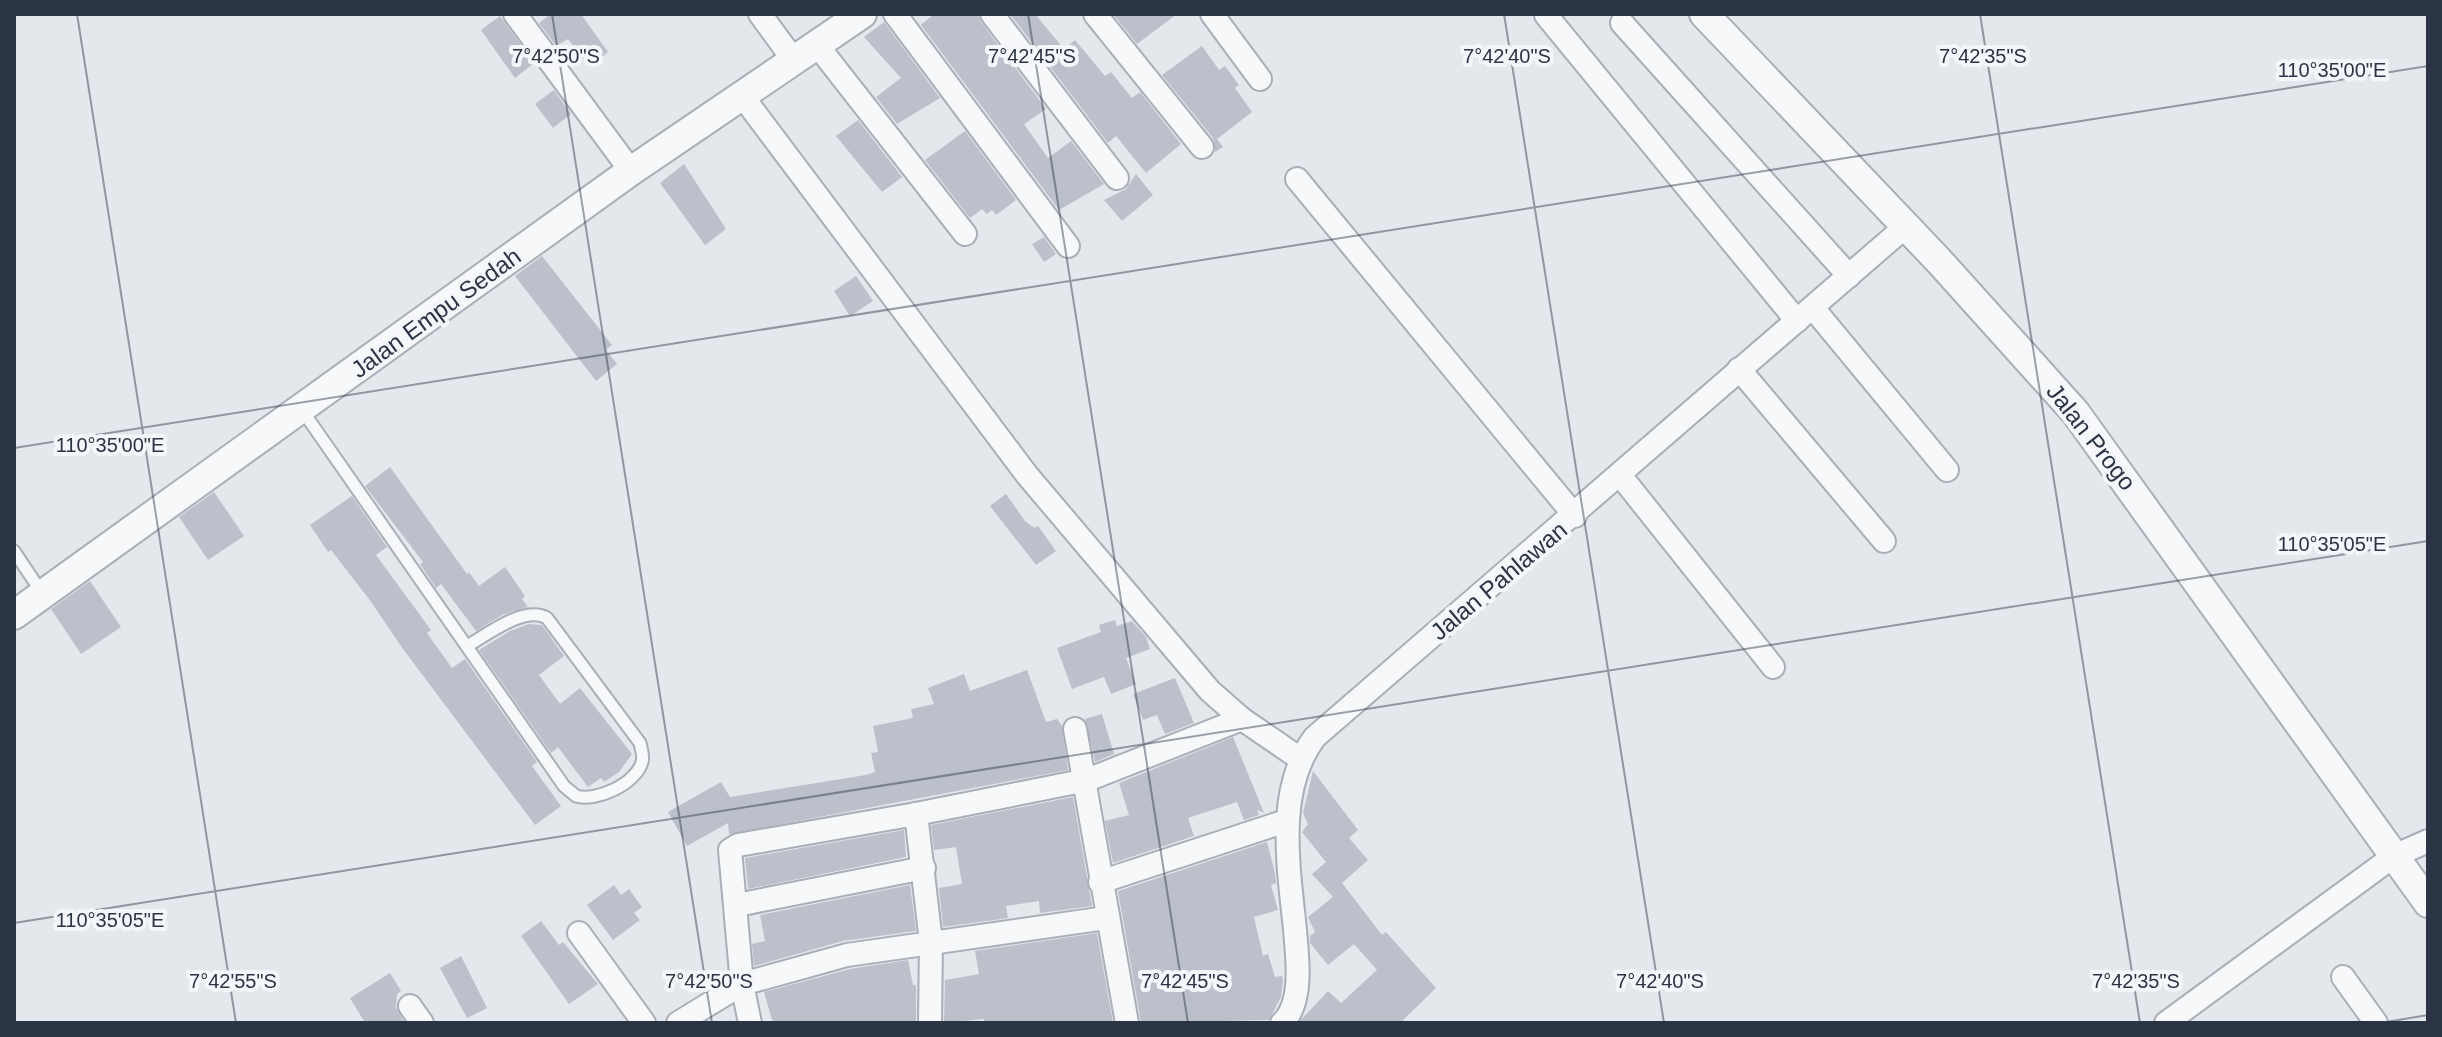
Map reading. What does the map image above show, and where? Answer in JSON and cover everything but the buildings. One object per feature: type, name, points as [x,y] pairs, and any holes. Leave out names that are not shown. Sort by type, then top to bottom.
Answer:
[{"type":"street","points":[[515,14],[631,171]]},
{"type":"street","points":[[760,14],[795,62]]},
{"type":"street","name":"Jalan Empu Sedah","points":[[14,615],[631,171],[862,14]]},
{"type":"street","points":[[895,14],[1068,246]]},
{"type":"street","points":[[992,14],[1117,178]]},
{"type":"street","points":[[1095,14],[1202,147]]},
{"type":"street","points":[[1212,14],[1260,79]]},
{"type":"street","name":"Jalan Progo","points":[[1704,14],[2075,412],[2428,903]]},
{"type":"street","points":[[1546,15],[1805,314],[1947,470]]},
{"type":"street","points":[[1622,23],[1849,276]]},
{"type":"street","points":[[817,45],[965,234]]},
{"type":"street","points":[[743,97],[1027,475],[1210,691],[1242,719],[1299,758]]},
{"type":"street","points":[[1297,179],[1575,516]]},
{"type":"street","name":"Jalan Pahlawan","points":[[1282,1023],[1294,1008],[1300,986],[1286,858],[1286,821],[1299,758],[1315,737],[1575,516],[1739,369],[1905,227]]},
{"type":"street","points":[[1739,369],[1884,541]]},
{"type":"street","points":[[1620,475],[1773,667]]},
{"type":"street","points":[[750,1023],[742,984],[737,905],[729,856],[731,848],[1087,780],[1242,719]]},
{"type":"street","points":[[1075,729],[1087,780],[1100,882],[1127,1023]]},
{"type":"street","points":[[916,814],[931,942],[930,1023]]},
{"type":"street","points":[[1100,882],[1286,821]]},
{"type":"street","points":[[2167,1023],[2394,856],[2428,841]]},
{"type":"street","points":[[737,905],[924,868]]},
{"type":"street","points":[[678,1023],[742,984],[847,955],[1106,918]]},
{"type":"street","points":[[579,933],[644,1023]]},
{"type":"street","points":[[2343,977],[2376,1023]]},
{"type":"lane","points":[[302,410],[564,786],[576,796],[595,797],[618,788],[638,769],[643,761],[640,743],[547,618],[540,614],[524,616],[467,646]]},
{"type":"lane","points":[[14,551],[43,594]]}]
